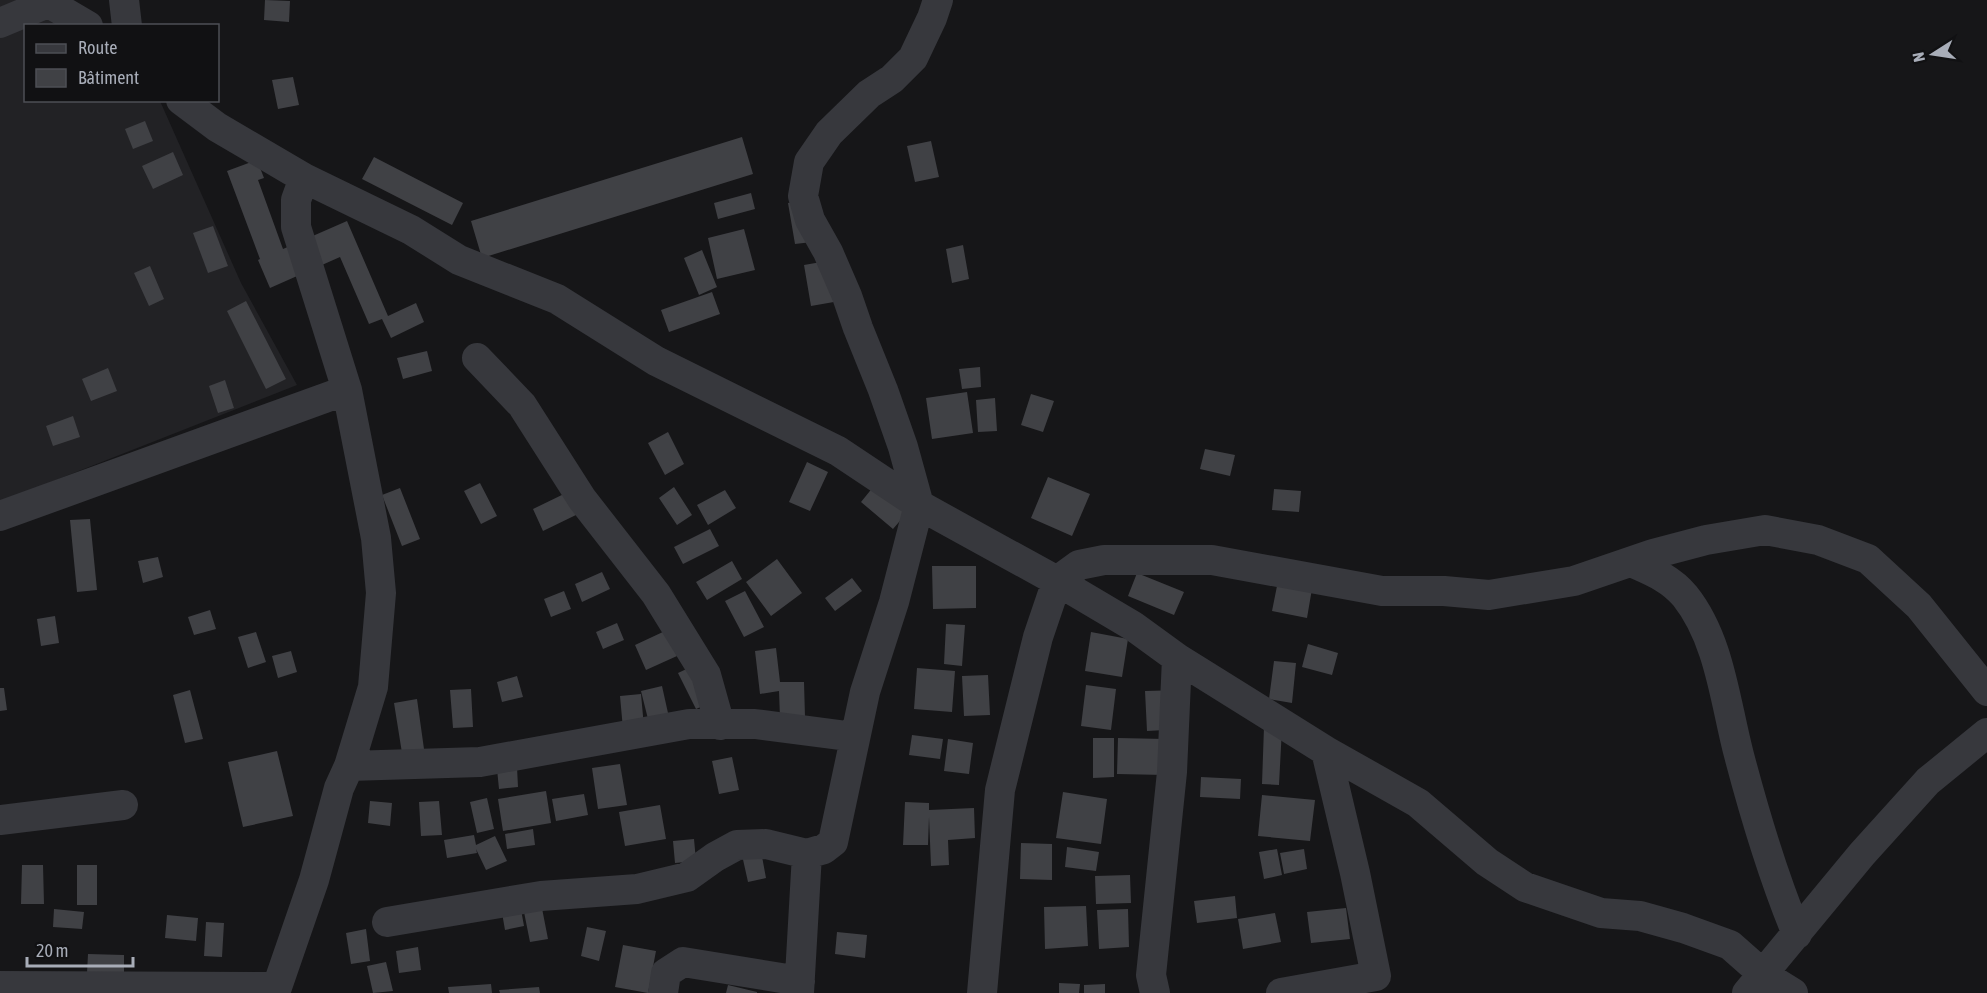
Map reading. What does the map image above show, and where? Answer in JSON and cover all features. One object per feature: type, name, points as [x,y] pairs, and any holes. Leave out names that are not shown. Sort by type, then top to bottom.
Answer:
[{"type":"street","points":[[124,0],[127,24]]},
{"type":"street","points":[[387,922],[541,896],[637,889],[687,877],[737,845],[766,844],[807,854],[824,849],[833,842],[864,692],[894,602],[919,505],[884,390],[828,252],[810,220],[803,196],[809,162],[829,133],[869,94],[892,79],[913,58],[933,18],[938,0]]},
{"type":"street","points":[[0,23],[46,1],[85,24]]},
{"type":"street","points":[[184,102],[217,127],[304,178],[411,230],[459,260],[557,299],[656,361],[838,451],[919,505],[1133,626],[1177,658],[1326,751],[1418,803],[1487,862],[1525,886],[1601,913],[1640,916],[1730,945],[1755,984],[1793,993]]},
{"type":"street","points":[[0,986],[275,990],[314,880],[339,788],[349,766],[373,687],[381,592],[376,538],[347,390],[297,227],[296,200],[304,178]]},
{"type":"street","points":[[477,358],[522,405],[582,499],[656,594],[706,675],[720,725]]},
{"type":"street","points":[[0,516],[347,390]]},
{"type":"street","points":[[982,993],[1000,790],[1038,637],[1057,581],[1079,565],[1104,560],[1212,560],[1382,591],[1444,591],[1489,595],[1574,581],[1706,540],[1765,530],[1818,540],[1868,559],[1918,606],[1987,691]]},
{"type":"street","points":[[1631,562],[1666,578],[1685,596],[1704,627],[1725,693],[1738,753],[1770,865],[1797,934]]},
{"type":"street","points":[[1155,993],[1151,975],[1172,772],[1177,658]]},
{"type":"street","points":[[349,766],[480,762],[689,724],[755,724],[855,737]]},
{"type":"street","points":[[1755,984],[1862,854],[1928,781],[1987,733]]},
{"type":"street","points":[[1281,993],[1377,984],[1355,873],[1326,751]]},
{"type":"street","points":[[0,820],[123,805]]},
{"type":"street","points":[[663,993],[666,973],[683,962],[799,987],[807,854]]},
{"type":"shaded area","points":[[0,0],[44,0],[86,24],[24,24],[24,102],[160,102],[241,283],[297,385],[0,502]]},
{"type":"building","points":[[265,0],[290,1],[289,22],[264,20]]},
{"type":"building","points":[[293,77],[299,105],[278,109],[272,80]]},
{"type":"building","points":[[145,121],[153,141],[133,149],[125,129]]},
{"type":"building","points":[[742,137],[753,174],[482,258],[471,221]]},
{"type":"building","points":[[931,141],[939,177],[915,182],[907,146]]},
{"type":"building","points":[[173,152],[183,175],[153,189],[142,166]]},
{"type":"building","points":[[374,157],[463,203],[452,225],[362,179]]},
{"type":"building","points":[[257,160],[264,178],[258,180],[283,249],[347,221],[388,316],[416,303],[424,322],[391,338],[382,319],[369,324],[340,257],[270,288],[227,171]]},
{"type":"building","points":[[751,193],[755,209],[718,219],[714,203]]},
{"type":"building","points":[[805,200],[812,242],[795,244],[788,203]]},
{"type":"building","points":[[213,226],[228,266],[208,273],[193,233]]},
{"type":"building","points":[[744,229],[755,270],[717,279],[708,238]]},
{"type":"building","points":[[963,245],[969,279],[952,283],[946,249]]},
{"type":"building","points":[[702,250],[717,287],[699,295],[684,258]]},
{"type":"building","points":[[844,258],[851,299],[811,306],[804,265]]},
{"type":"building","points":[[150,266],[164,299],[149,306],[134,273]]},
{"type":"building","points":[[712,292],[720,314],[669,332],[661,310]]},
{"type":"building","points":[[246,301],[286,379],[266,389],[227,311]]},
{"type":"building","points":[[427,351],[432,371],[403,379],[397,358]]},
{"type":"building","points":[[980,367],[981,387],[962,389],[959,369]]},
{"type":"building","points":[[108,368],[117,391],[91,401],[82,379]]},
{"type":"building","points":[[225,380],[234,408],[218,413],[209,386]]},
{"type":"building","points":[[967,392],[973,433],[932,439],[926,398]]},
{"type":"building","points":[[1031,394],[1054,401],[1043,432],[1021,425]]},
{"type":"building","points":[[995,398],[997,431],[978,432],[976,400]]},
{"type":"building","points":[[73,416],[80,437],[53,446],[46,426]]},
{"type":"building","points":[[668,432],[684,464],[665,475],[648,443]]},
{"type":"building","points":[[1205,449],[1235,455],[1230,476],[1200,469]]},
{"type":"building","points":[[807,462],[828,472],[810,511],[789,502]]},
{"type":"building","points":[[1048,477],[1090,494],[1072,536],[1031,518]]},
{"type":"building","points":[[878,481],[911,508],[893,529],[861,502]]},
{"type":"building","points":[[480,483],[497,516],[481,524],[464,491]]},
{"type":"building","points":[[674,487],[692,515],[677,525],[659,498]]},
{"type":"building","points":[[400,488],[420,539],[402,546],[382,495]]},
{"type":"building","points":[[1274,489],[1301,491],[1299,512],[1272,510]]},
{"type":"building","points":[[725,490],[736,508],[708,525],[697,505]]},
{"type":"building","points":[[568,492],[578,514],[543,531],[533,509]]},
{"type":"building","points":[[90,519],[97,590],[77,592],[70,520]]},
{"type":"building","points":[[710,529],[719,546],[683,564],[674,547]]},
{"type":"building","points":[[158,557],[163,577],[143,583],[138,561]]},
{"type":"building","points":[[777,559],[802,593],[771,616],[746,582]]},
{"type":"building","points":[[732,561],[742,579],[707,600],[696,582]]},
{"type":"building","points":[[932,566],[976,566],[976,608],[933,609]]},
{"type":"building","points":[[602,572],[610,589],[582,602],[575,584]]},
{"type":"building","points":[[1137,573],[1184,592],[1174,615],[1128,596]]},
{"type":"building","points":[[1279,576],[1313,583],[1307,618],[1272,611]]},
{"type":"building","points":[[852,578],[862,591],[835,611],[825,598]]},
{"type":"building","points":[[564,591],[571,609],[551,617],[544,599]]},
{"type":"building","points":[[745,591],[764,627],[744,637],[725,601]]},
{"type":"building","points":[[210,610],[216,629],[194,635],[188,617]]},
{"type":"building","points":[[55,616],[59,643],[41,646],[37,619]]},
{"type":"building","points":[[617,623],[624,640],[603,649],[596,632]]},
{"type":"building","points":[[946,624],[965,625],[962,666],[944,664]]},
{"type":"building","points":[[665,631],[677,656],[646,670],[635,645]]},
{"type":"building","points":[[256,632],[266,662],[248,668],[238,637]]},
{"type":"building","points":[[1091,632],[1128,639],[1122,677],[1085,671]]},
{"type":"building","points":[[1308,644],[1338,653],[1332,675],[1302,667]]},
{"type":"building","points":[[776,648],[780,682],[804,682],[805,717],[780,718],[779,691],[760,694],[755,651]]},
{"type":"building","points":[[291,651],[297,672],[278,678],[272,656]]},
{"type":"building","points":[[1274,661],[1296,663],[1292,703],[1269,699]]},
{"type":"building","points":[[695,665],[712,702],[696,709],[678,673]]},
{"type":"building","points":[[917,668],[955,671],[952,712],[914,709]]},
{"type":"building","points":[[988,675],[990,715],[964,716],[962,676]]},
{"type":"building","points":[[517,676],[523,697],[502,702],[497,682]]},
{"type":"building","points":[[1086,685],[1116,689],[1111,730],[1081,726]]},
{"type":"building","points":[[662,686],[670,722],[650,727],[641,691]]},
{"type":"building","points":[[0,688],[4,688],[7,710],[0,711]]},
{"type":"building","points":[[471,689],[473,727],[453,728],[450,690]]},
{"type":"building","points":[[190,690],[203,739],[185,743],[173,695]]},
{"type":"building","points":[[1182,690],[1183,729],[1147,731],[1145,691]]},
{"type":"building","points":[[641,694],[644,727],[623,729],[620,696]]},
{"type":"building","points":[[417,699],[424,749],[402,753],[394,703]]},
{"type":"building","points":[[1264,727],[1282,728],[1279,785],[1262,784]]},
{"type":"building","points":[[912,735],[943,739],[940,759],[909,755]]},
{"type":"building","points":[[1093,738],[1114,738],[1114,777],[1093,778]]},
{"type":"building","points":[[1118,738],[1165,739],[1165,775],[1117,774]]},
{"type":"building","points":[[948,739],[973,743],[969,774],[944,771]]},
{"type":"building","points":[[277,751],[293,816],[243,827],[228,762]]},
{"type":"building","points":[[732,757],[739,790],[719,794],[712,761]]},
{"type":"building","points":[[620,764],[627,805],[598,809],[592,768]]},
{"type":"building","points":[[517,767],[518,787],[499,789],[497,769]]},
{"type":"building","points":[[1201,777],[1241,779],[1240,799],[1200,797]]},
{"type":"building","points":[[546,791],[551,823],[503,831],[498,799]]},
{"type":"building","points":[[1063,792],[1107,799],[1101,844],[1056,838]]},
{"type":"building","points":[[584,794],[588,815],[556,821],[552,799]]},
{"type":"building","points":[[1262,795],[1315,800],[1310,841],[1258,836]]},
{"type":"building","points":[[487,798],[494,829],[477,833],[470,802]]},
{"type":"building","points":[[370,801],[392,803],[390,826],[368,823]]},
{"type":"building","points":[[439,801],[442,835],[421,836],[419,802]]},
{"type":"building","points":[[905,802],[929,803],[929,810],[974,808],[975,838],[948,840],[949,865],[931,866],[929,817],[928,845],[903,845]]},
{"type":"building","points":[[660,805],[666,839],[625,846],[619,812]]},
{"type":"building","points":[[533,829],[535,845],[507,849],[505,834]]},
{"type":"building","points":[[474,835],[476,845],[495,836],[507,861],[486,870],[476,849],[477,853],[447,858],[444,840]]},
{"type":"building","points":[[694,839],[696,861],[675,863],[673,841]]},
{"type":"building","points":[[1021,843],[1052,844],[1052,880],[1020,879]]},
{"type":"building","points":[[1067,847],[1099,852],[1096,871],[1065,867]]},
{"type":"building","points":[[1277,849],[1282,875],[1264,879],[1259,852]]},
{"type":"building","points":[[1304,849],[1307,869],[1284,874],[1280,853]]},
{"type":"building","points":[[761,851],[766,878],[748,882],[742,855]]},
{"type":"building","points":[[22,865],[43,865],[44,904],[21,904]]},
{"type":"building","points":[[77,865],[97,865],[97,905],[77,905]]},
{"type":"building","points":[[1130,875],[1131,903],[1096,904],[1095,876]]},
{"type":"building","points":[[1235,896],[1237,918],[1197,923],[1194,901]]},
{"type":"building","points":[[540,898],[548,939],[530,942],[522,902]]},
{"type":"building","points":[[520,904],[524,926],[505,930],[501,907]]},
{"type":"building","points":[[1086,906],[1088,946],[1045,949],[1044,907]]},
{"type":"building","points":[[1346,908],[1350,939],[1311,943],[1307,912]]},
{"type":"building","points":[[54,909],[84,912],[82,929],[53,927]]},
{"type":"building","points":[[1128,909],[1129,947],[1099,949],[1097,910]]},
{"type":"building","points":[[1275,913],[1281,942],[1243,949],[1238,919]]},
{"type":"building","points":[[167,915],[198,918],[196,941],[165,938]]},
{"type":"building","points":[[206,922],[224,923],[222,957],[204,956]]},
{"type":"building","points":[[587,927],[606,931],[599,961],[581,956]]},
{"type":"building","points":[[366,929],[370,961],[351,964],[346,933]]},
{"type":"building","points":[[837,932],[867,935],[865,958],[835,954]]},
{"type":"building","points":[[623,945],[656,951],[648,993],[615,987]]},
{"type":"building","points":[[418,947],[421,970],[399,973],[396,951]]},
{"type":"building","points":[[88,954],[124,955],[124,974],[87,973]]},
{"type":"building","points":[[386,962],[393,991],[373,993],[367,966]]},
{"type":"building","points":[[1059,983],[1080,984],[1079,993],[1059,993]]},
{"type":"building","points":[[491,984],[492,993],[449,993],[448,987]]},
{"type":"building","points":[[1105,984],[1105,993],[1084,993],[1084,985]]},
{"type":"building","points":[[728,985],[757,992],[757,993],[726,993]]},
{"type":"building","points":[[539,987],[540,993],[500,993],[499,990]]}]
